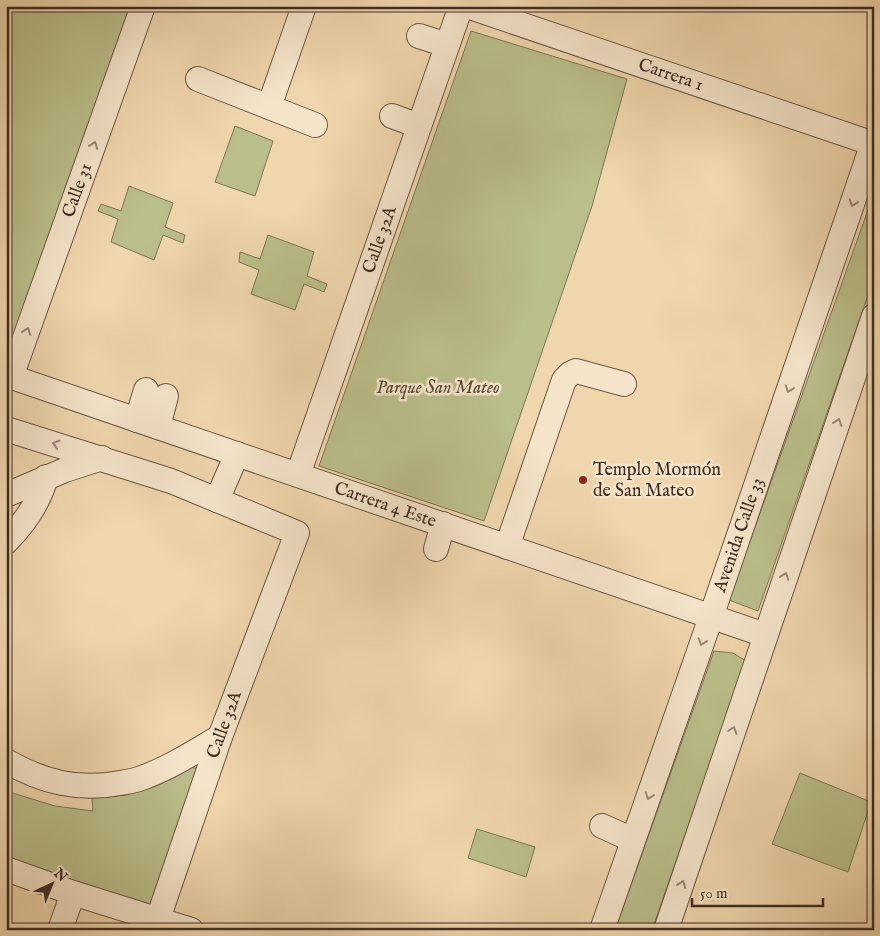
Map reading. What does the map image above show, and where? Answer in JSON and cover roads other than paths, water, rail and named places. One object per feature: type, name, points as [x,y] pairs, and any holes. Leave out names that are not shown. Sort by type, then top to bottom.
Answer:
[{"type":"street","name":"Calle 31","points":[[9,376],[130,72],[143,6]]},
{"type":"street","points":[[269,108],[304,6]]},
{"type":"street","name":"Calle 32A","points":[[298,475],[460,6]]},
{"type":"street","name":"Carrera 1","points":[[467,6],[640,74],[873,142]]},
{"type":"street","points":[[419,36],[447,45]]},
{"type":"street","points":[[198,79],[315,125]]},
{"type":"street","points":[[392,116],[419,126]]},
{"type":"street","name":"Avenida Calle 33","points":[[602,930],[711,617],[791,354],[873,142]]},
{"type":"street","points":[[666,930],[874,316]]},
{"type":"street","points":[[507,547],[564,380],[576,371],[624,384]]},
{"type":"street","name":"Carrera 4 Este","points":[[9,376],[765,635]]},
{"type":"street","points":[[147,423],[156,393]]},
{"type":"street","points":[[6,429],[171,481],[217,500],[237,454]]},
{"type":"street","points":[[6,495],[46,477],[102,458]]},
{"type":"street","points":[[6,542],[26,520],[42,492],[46,477]]},
{"type":"street","name":"Calle 32A","points":[[158,919],[220,737],[297,533],[217,500]]},
{"type":"street","points":[[436,548],[443,524]]},
{"type":"street","points":[[6,761],[26,772],[53,781],[77,786],[104,786],[138,780],[177,762],[220,737]]},
{"type":"street","points":[[602,826],[633,840]]},
{"type":"street","points":[[6,869],[73,893],[191,930]]},
{"type":"street","points":[[60,930],[73,893]]},
{"type":"place","name":"Templo Mormón de San Mateo","points":[[583,480]]},
{"type":"park label","name":"Parque San Mateo","points":[[438,388]]}]
